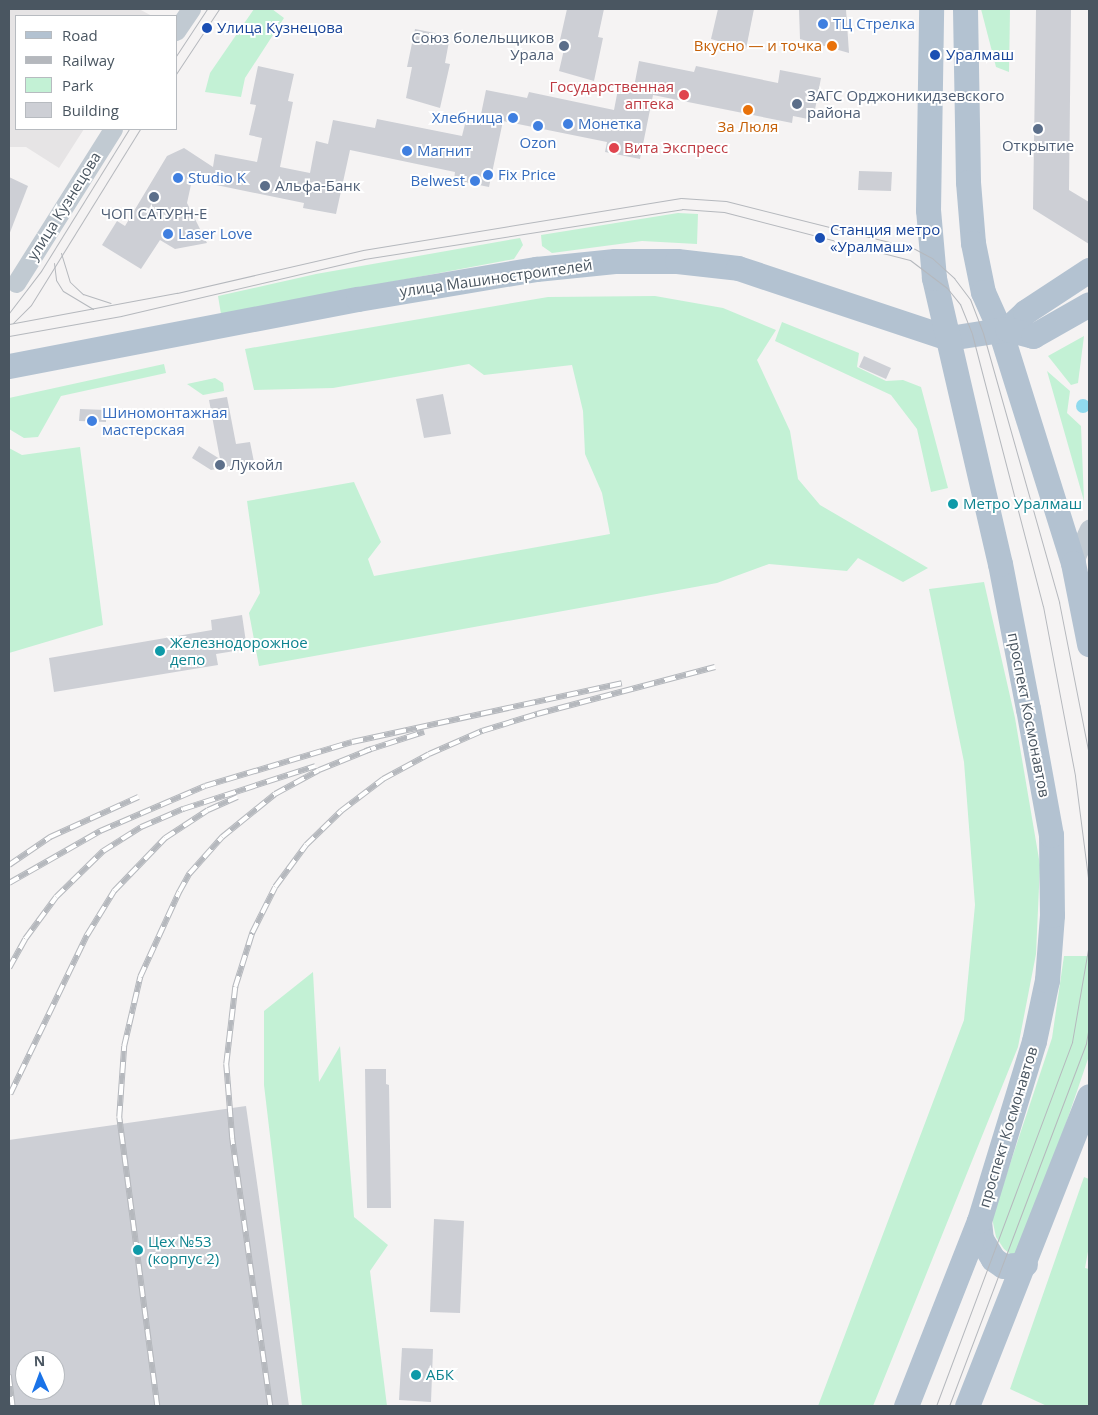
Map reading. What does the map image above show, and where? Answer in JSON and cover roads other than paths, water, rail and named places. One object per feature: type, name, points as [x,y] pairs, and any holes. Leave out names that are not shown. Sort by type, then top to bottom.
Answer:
[{"type":"main road","name":"проспект Космонавтов","points":[[906,1406],[979,1222],[1034,1041],[1047,980],[1052,915],[1051,835],[1000,564],[934,278],[928,210],[931,9]]},
{"type":"main road","points":[[965,9],[968,182],[973,243],[983,292],[1003,329],[1073,563],[1089,644]]},
{"type":"main road","name":"улица Машиностроителей","points":[[9,366],[358,299],[536,269],[615,261],[677,261],[738,268],[949,338],[1003,329]]},
{"type":"main road","points":[[1003,329],[1025,312],[1089,270]]},
{"type":"main road","points":[[1003,329],[1033,336],[1089,304]]},
{"type":"main road","points":[[967,1406],[1025,1264],[1089,1096]]},
{"type":"main road","points":[[979,1222],[981,1239],[993,1259],[1003,1266],[1025,1264]]},
{"type":"street","points":[[178,28],[191,9]]},
{"type":"street","name":"улица Кузнецова","points":[[16,283],[112,130]]},
{"type":"street","points":[[1073,563],[1089,528]]},
{"type":"water","points":[[1080,399],[1086,399],[1090,406],[1086,413],[1080,413],[1076,409],[1076,403]]},
{"type":"tram line","points":[[178,53],[207,9]]},
{"type":"tram line","points":[[178,71],[219,9]]},
{"type":"tram line","points":[[9,313],[41,271],[128,130]]},
{"type":"tram line","points":[[13,323],[31,305],[139,130]]},
{"type":"tram line","points":[[9,324],[177,293],[363,250],[681,198],[726,201],[913,248],[932,258],[954,278],[970,299],[983,333],[1059,602],[1089,755]]},
{"type":"tram line","points":[[9,336],[121,316],[364,259],[682,209],[724,212],[910,260],[947,288],[960,304],[972,334],[1043,606],[1075,776],[1089,885]]},
{"type":"tram line","points":[[61,253],[70,282],[83,294],[111,303]]},
{"type":"tram line","points":[[54,263],[56,280],[63,291],[93,309]]},
{"type":"tram line","points":[[936,1406],[1072,1042],[1089,944]]},
{"type":"tram line","points":[[949,1406],[1086,1043],[1089,1026]]},
{"type":"railway","points":[[270,1406],[232,1139],[226,1064],[235,987],[252,933],[275,887],[306,845],[341,811],[383,779],[429,754],[482,731],[537,714],[715,667]]},
{"type":"railway","points":[[9,883],[100,831],[205,786],[352,742],[622,683]]},
{"type":"railway","points":[[365,751],[424,732]]},
{"type":"railway","points":[[157,1406],[119,1117],[124,1046],[140,977],[189,874],[222,837],[275,794],[319,770],[371,749]]},
{"type":"railway","points":[[9,968],[25,939],[56,897],[103,851],[141,827],[183,809],[315,766]]},
{"type":"railway","points":[[9,865],[50,837],[138,797]]},
{"type":"railway","points":[[10,1094],[87,935],[114,891],[165,838],[208,810],[237,797]]},
{"type":"railway","points":[[9,1375],[13,1406]]},
{"type":"place","name":"ТЦ Стрелка","points":[[823,24]]},
{"type":"place","name":"Улица Кузнецова","points":[[207,28]]},
{"type":"place","name":"Союз болельщиков Урала","points":[[564,46]]},
{"type":"place","name":"Вкусно — и точка","points":[[832,46]]},
{"type":"place","name":"Уралмаш","points":[[935,55]]},
{"type":"place","name":"Государственная аптека","points":[[684,95]]},
{"type":"place","name":"ЗАГС Орджоникидзевского района","points":[[797,104]]},
{"type":"place","name":"За Люля","points":[[748,110]]},
{"type":"place","name":"Хлебница","points":[[513,118]]},
{"type":"place","name":"Монетка","points":[[568,124]]},
{"type":"place","name":"Ozon","points":[[538,126]]},
{"type":"place","name":"Открытие","points":[[1038,129]]},
{"type":"place","name":"Вита Экспресс","points":[[614,148]]},
{"type":"place","name":"Магнит","points":[[407,151]]},
{"type":"place","name":"Fix Price","points":[[488,175]]},
{"type":"place","name":"Studio K","points":[[178,178]]},
{"type":"place","name":"Belwest","points":[[475,181]]},
{"type":"place","name":"Альфа-Банк","points":[[265,186]]},
{"type":"place","name":"ЧОП САТУРН-Е","points":[[154,197]]},
{"type":"place","name":"Laser Love","points":[[168,234]]},
{"type":"place","name":"Станция метро «Уралмаш»","points":[[820,238]]},
{"type":"place","name":"Шиномонтажная мастерская","points":[[92,421]]},
{"type":"place","name":"Лукойл","points":[[220,465]]},
{"type":"place","name":"Метро Уралмаш","points":[[953,504]]},
{"type":"place","name":"Железнодорожное депо","points":[[160,651]]},
{"type":"place","name":"Цех №53 (корпус 2)","points":[[138,1250]]},
{"type":"place","name":"АБК","points":[[416,1375]]}]
